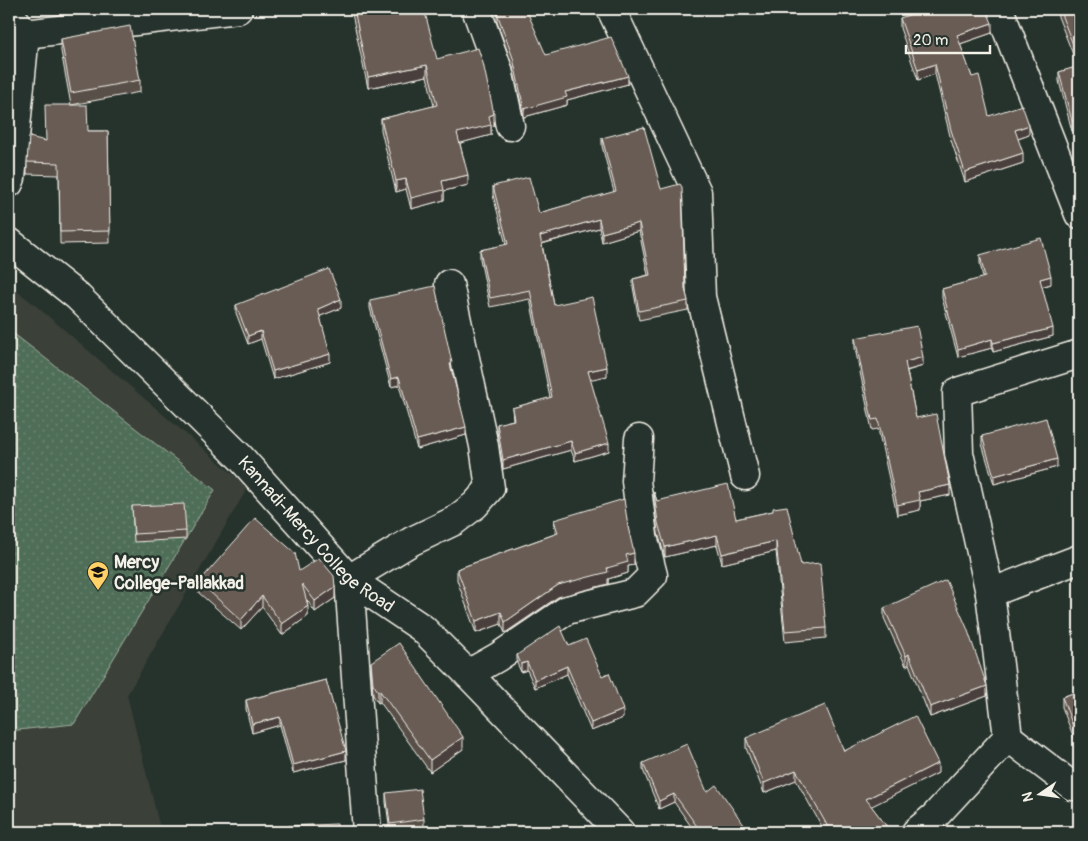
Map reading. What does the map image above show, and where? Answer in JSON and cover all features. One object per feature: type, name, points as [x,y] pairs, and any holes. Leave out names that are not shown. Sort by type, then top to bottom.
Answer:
[{"type":"street","points":[[25,34],[238,9]]},
{"type":"street","points":[[476,9],[498,70],[510,126]]},
{"type":"street","points":[[611,9],[697,192],[701,297],[745,476]]},
{"type":"street","points":[[999,9],[1072,174],[1079,214]]},
{"type":"street","points":[[9,12],[25,34],[9,183]]},
{"type":"street","name":"Kannadi-Mercy College Road","points":[[9,242],[77,296],[240,457],[349,579],[422,628],[620,832]]},
{"type":"street","points":[[367,832],[349,579],[412,541],[454,522],[475,505],[490,488],[484,446],[449,284]]},
{"type":"street","points":[[1077,789],[1008,737],[990,593],[959,453],[957,392],[1079,354]]},
{"type":"street","points":[[468,674],[498,657],[567,610],[635,593],[653,575],[643,536],[636,481],[639,438]]},
{"type":"street","points":[[990,593],[1079,559]]},
{"type":"street","points":[[916,832],[934,817],[1008,737]]},
{"type":"shaded area","name":"Mercy College-Pallakkad","points":[[9,285],[34,304],[248,487],[127,695],[161,832],[9,832]]},
{"type":"green space","name":"Mercy College-Pallakkad","points":[[9,330],[215,490],[74,724],[9,731]]},
{"type":"building","points":[[354,9],[378,9],[379,16],[407,9],[424,9],[437,59],[478,48],[494,114],[489,116],[491,125],[457,133],[468,175],[442,181],[444,190],[411,198],[406,179],[396,181],[381,119],[437,105],[427,65],[368,77]]},
{"type":"building","points":[[508,9],[526,9],[546,55],[611,37],[628,76],[565,92],[567,97],[524,109],[513,58],[497,13]]},
{"type":"building","points":[[926,9],[986,9],[992,23],[957,35],[972,77],[979,75],[989,116],[1022,105],[1029,125],[1015,130],[1023,153],[965,172],[951,130],[935,64],[918,70],[900,18]]},
{"type":"building","points":[[1059,9],[1079,9],[1079,60]]},
{"type":"building","points":[[130,26],[140,80],[71,93],[61,39]]},
{"type":"building","points":[[1079,66],[1079,119],[1072,121],[1059,72]]},
{"type":"building","points":[[45,105],[87,105],[88,131],[108,131],[110,231],[60,232],[59,163],[27,162],[29,137],[46,141]]},
{"type":"building","points":[[644,127],[661,189],[680,184],[682,187],[685,289],[688,301],[639,311],[633,279],[650,275],[639,223],[602,233],[599,219],[540,236],[554,305],[592,297],[607,367],[588,371],[609,443],[575,453],[571,441],[503,460],[497,424],[514,420],[512,408],[552,397],[530,290],[490,298],[480,250],[508,244],[493,186],[529,177],[539,213],[616,191],[602,138]]},
{"type":"building","points":[[1041,238],[1051,276],[1040,279],[1053,328],[993,343],[992,339],[958,349],[942,289],[985,277],[980,255]]},
{"type":"building","points":[[329,269],[341,299],[318,309],[330,354],[273,371],[261,331],[248,336],[236,305]]},
{"type":"building","points":[[435,286],[452,363],[450,364],[466,427],[417,440],[399,377],[391,379],[370,300]]},
{"type":"building","points":[[917,326],[923,357],[905,362],[916,418],[936,414],[950,485],[918,492],[920,500],[897,505],[878,419],[872,420],[855,338]]},
{"type":"building","points":[[1046,418],[1057,459],[994,476],[982,436]]},
{"type":"building","points":[[728,484],[736,519],[773,511],[773,508],[787,506],[801,565],[820,563],[826,628],[785,631],[776,541],[722,554],[717,535],[665,547],[658,523],[654,492],[657,501]]},
{"type":"building","points":[[624,499],[634,553],[626,555],[628,562],[607,568],[608,572],[558,585],[505,622],[501,612],[476,621],[457,569],[558,533],[554,520]]},
{"type":"building","points":[[184,504],[186,531],[134,534],[132,506]]},
{"type":"building","points":[[255,518],[295,553],[299,571],[319,558],[334,576],[335,587],[315,601],[302,584],[308,606],[282,624],[262,596],[241,620],[199,582]]},
{"type":"building","points":[[946,580],[967,628],[987,686],[930,707],[909,654],[906,656],[884,608]]},
{"type":"building","points":[[560,626],[569,646],[586,639],[602,676],[609,673],[623,710],[591,723],[567,666],[535,680],[527,662],[521,664],[517,655]]},
{"type":"building","points":[[399,643],[463,737],[430,760],[373,684],[371,662]]},
{"type":"building","points":[[326,680],[346,751],[293,765],[280,717],[252,724],[246,700]]},
{"type":"building","points":[[1079,691],[1079,736],[1077,737],[1062,697]]},
{"type":"building","points":[[825,705],[844,751],[915,716],[938,763],[866,799],[891,832],[832,832],[796,770],[764,783],[746,738]]},
{"type":"building","points":[[687,744],[707,792],[716,785],[749,832],[701,832],[674,794],[659,801],[643,763]]},
{"type":"building","points":[[420,789],[424,819],[390,824],[386,793]]},
{"type":"building","points":[[337,824],[337,832],[288,832],[288,826]]},
{"type":"place","name":"Mercy College-Pallakkad","points":[[98,591]]}]
